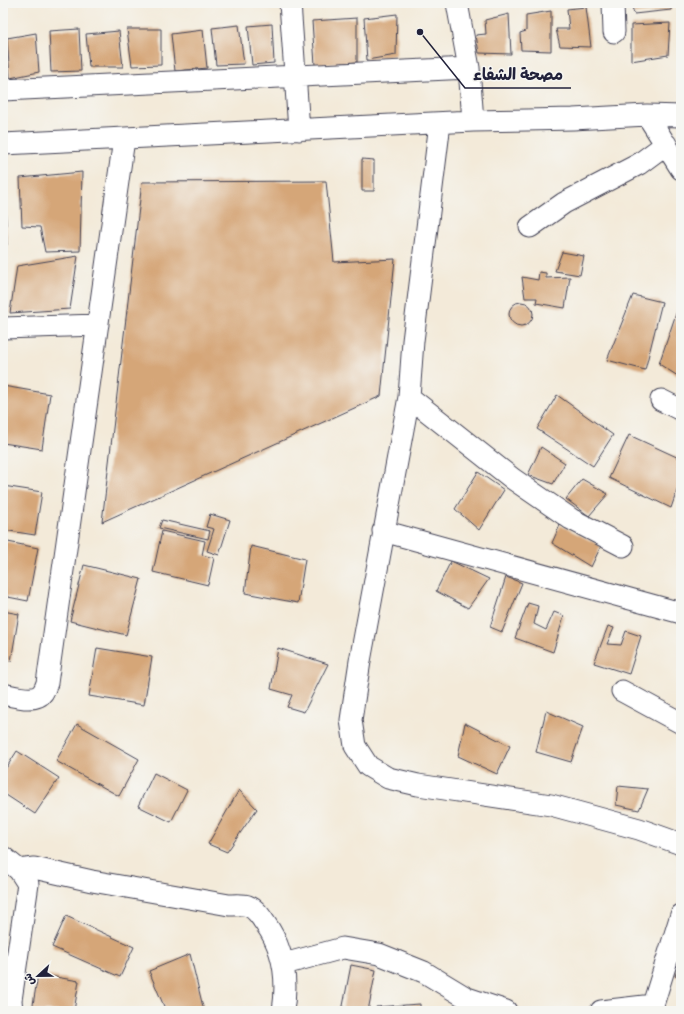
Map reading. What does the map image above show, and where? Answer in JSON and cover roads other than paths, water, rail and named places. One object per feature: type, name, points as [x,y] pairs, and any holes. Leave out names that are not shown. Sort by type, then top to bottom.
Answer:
[{"type":"street","points":[[290,3],[299,130]]},
{"type":"street","points":[[457,3],[469,68],[473,121]]},
{"type":"street","points":[[613,3],[614,32]]},
{"type":"street","points":[[3,90],[469,68]]},
{"type":"street","points":[[647,115],[681,169]]},
{"type":"street","points":[[3,144],[473,121],[573,119],[647,115],[681,116]]},
{"type":"street","points":[[440,123],[413,341],[409,397],[383,531],[351,720],[355,746],[368,766],[388,778],[418,785],[551,805],[639,829],[681,844]]},
{"type":"street","points":[[3,694],[27,698],[37,697],[43,693],[47,683],[124,138]]},
{"type":"street","points":[[530,227],[564,203],[639,164],[666,144]]},
{"type":"street","points":[[3,328],[98,325]]},
{"type":"street","points":[[409,397],[514,480],[571,519],[623,546]]},
{"type":"street","points":[[661,400],[681,410]]},
{"type":"street","points":[[383,531],[681,613]]},
{"type":"street","points":[[622,691],[681,723]]},
{"type":"street","points":[[11,863],[92,881],[229,906],[247,905],[260,915],[274,935],[284,964],[285,994],[283,1011]]},
{"type":"street","points":[[11,863],[28,884],[11,1000],[12,1011]]},
{"type":"street","points":[[601,1011],[652,1008],[681,915]]},
{"type":"street","points":[[284,964],[343,948],[379,954],[424,972],[467,998],[506,1011]]},
{"type":"place","name":"مصحة الشفاء","points":[[420,32]]}]
